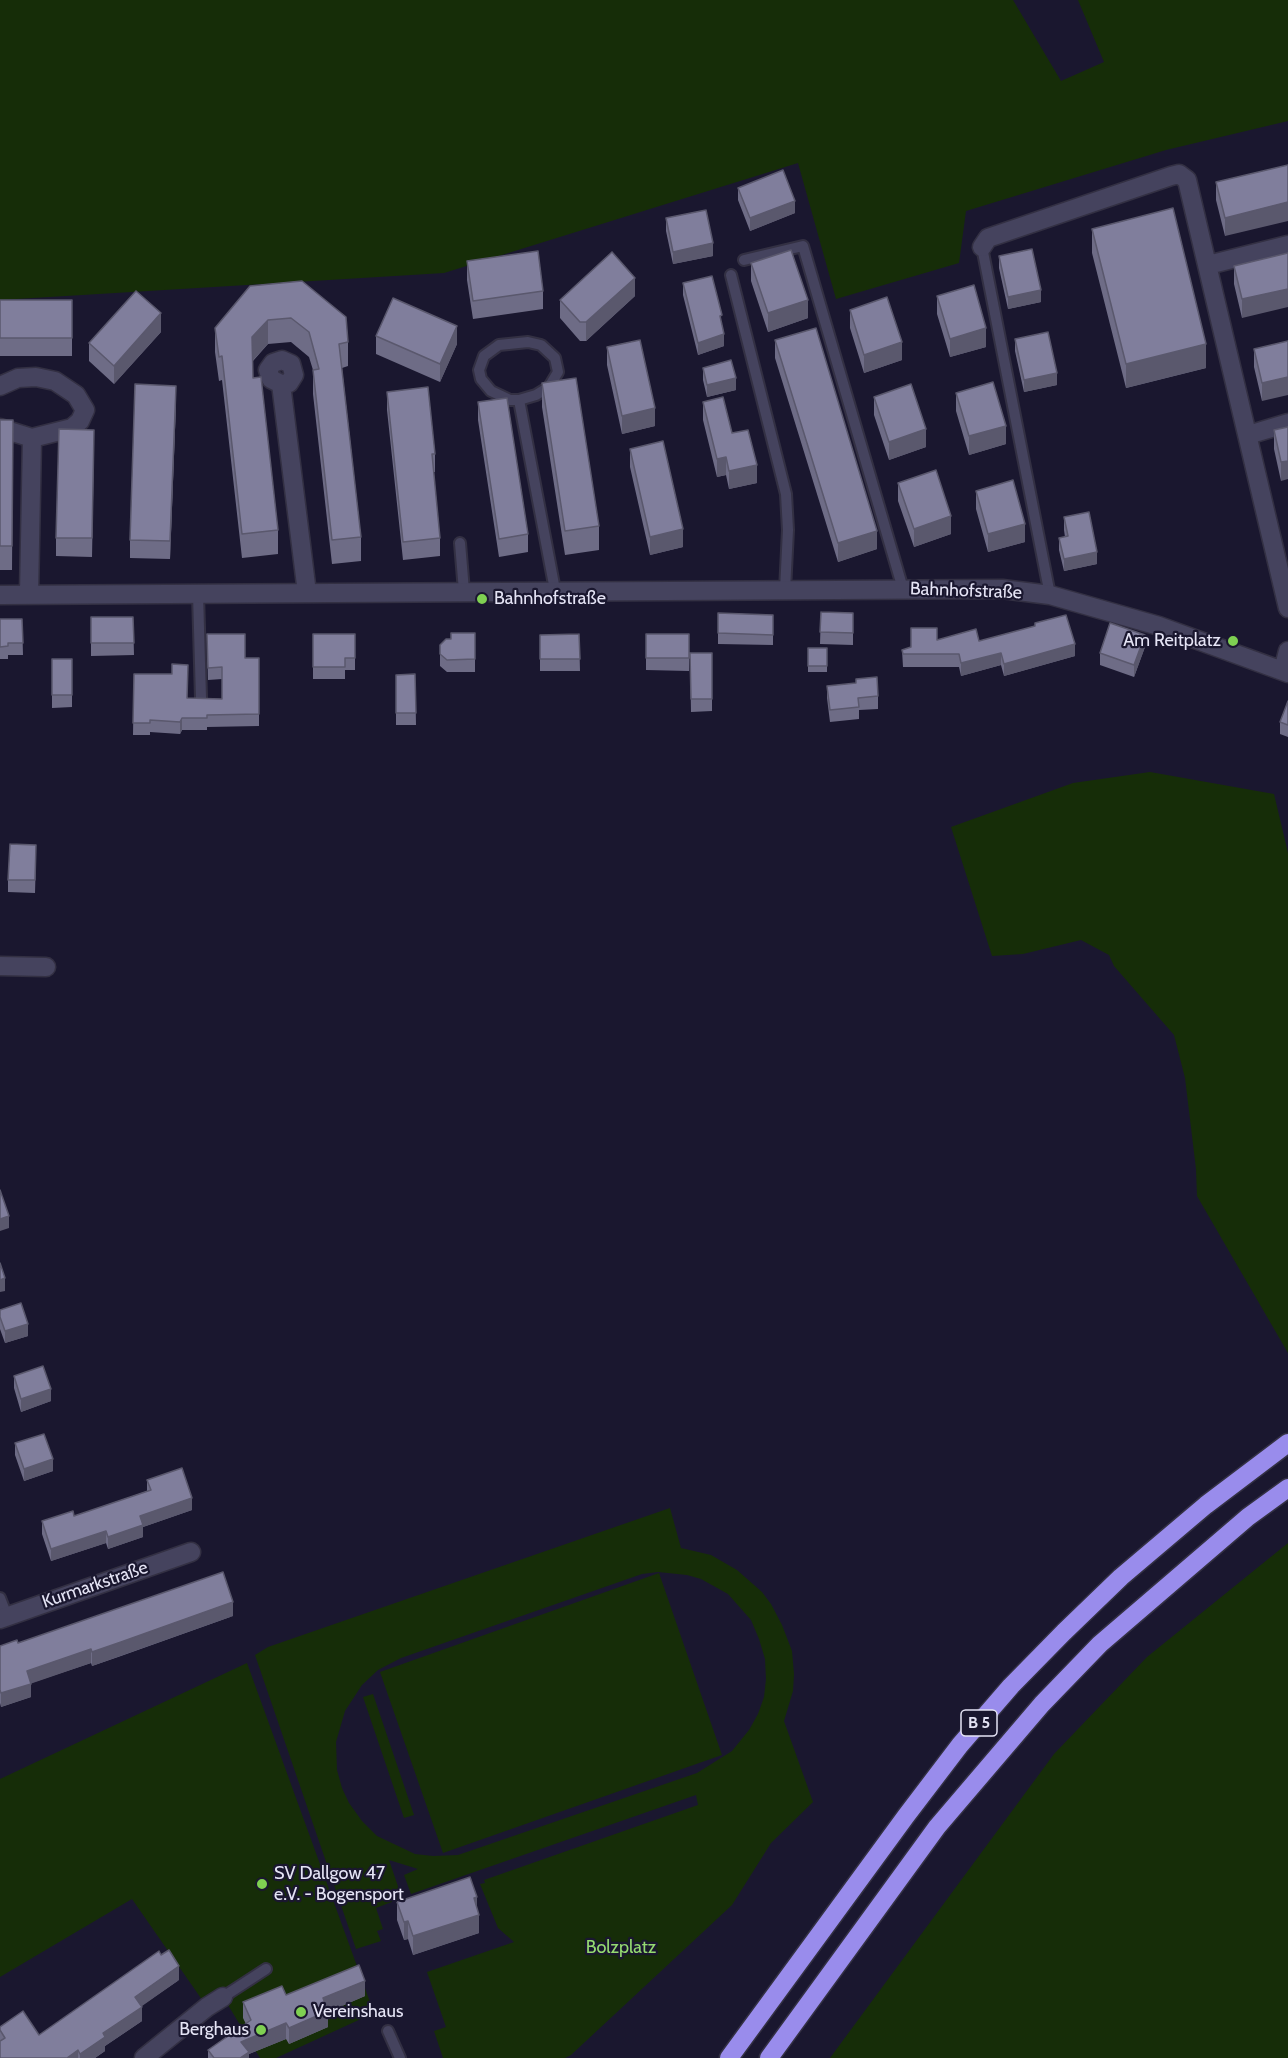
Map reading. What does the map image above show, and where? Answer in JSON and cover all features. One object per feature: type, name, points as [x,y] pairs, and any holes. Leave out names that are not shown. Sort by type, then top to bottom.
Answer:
[{"type":"highway","name":"B 5","points":[[729,2058],[906,1816],[960,1745],[1011,1686],[1121,1577],[1206,1505],[1288,1443]]},
{"type":"highway","name":"B 5","points":[[769,2058],[937,1827],[1042,1704],[1100,1644],[1248,1517],[1288,1488]]},
{"type":"street","points":[[982,247],[988,238],[1179,174],[1187,180],[1287,597]]},
{"type":"street","points":[[1208,265],[1288,245]]},
{"type":"street","points":[[0,386],[18,378],[36,377],[56,381],[76,395],[85,410],[80,421],[72,428],[32,438],[0,428]]},
{"type":"street","points":[[281,384],[307,592]]},
{"type":"street","points":[[1248,435],[1288,423]]},
{"type":"street","points":[[29,594],[32,438]]},
{"type":"street","name":"Bahnhofstraße","points":[[0,595],[1002,589],[1050,595],[1159,626],[1286,672]]},
{"type":"street","points":[[1286,672],[1288,651]]},
{"type":"street","points":[[0,966],[46,967]]},
{"type":"street","name":"Kurmarkstraße","points":[[3,1617],[191,1552]]},
{"type":"street","points":[[144,2058],[207,2007],[223,1997]]},
{"type":"lane","points":[[744,260],[803,246],[903,589]]},
{"type":"lane","points":[[982,247],[1050,595]]},
{"type":"lane","points":[[731,275],[786,494],[788,530],[785,590]]},
{"type":"lane","points":[[528,342],[541,345],[555,358],[558,372],[549,387],[536,395],[519,400],[510,400],[491,391],[481,379],[479,370],[484,356],[499,345],[528,342]]},
{"type":"lane","points":[[519,400],[555,590]]},
{"type":"lane","points":[[460,543],[464,591]]},
{"type":"lane","points":[[198,594],[201,698]]},
{"type":"lane","points":[[0,1598],[3,1617]]},
{"type":"lane","points":[[223,1997],[266,1969]]},
{"type":"lane","points":[[388,2031],[400,2058]]},
{"type":"green space","points":[[0,0],[1013,0],[1061,81],[1104,62],[1078,0],[1288,0],[1288,121],[1166,150],[966,211],[959,263],[836,299],[798,163],[444,273],[0,300]]},
{"type":"green space","points":[[1150,772],[1274,794],[1288,853],[1288,1353],[1197,1196],[1185,1078],[1174,1035],[1114,966],[1109,955],[1081,940],[1023,954],[992,956],[951,827],[1073,783]]},
{"type":"green space","name":"Bolzplatz","points":[[670,1508],[681,1548],[711,1555],[737,1570],[762,1592],[782,1625],[792,1651],[794,1674],[793,1691],[784,1721],[813,1802],[771,1843],[732,1905],[571,2055],[565,2058],[443,2058],[434,2031],[446,2027],[427,1972],[514,1942],[498,1928],[480,1884],[485,1883],[484,1880],[698,1805],[696,1795],[411,1894],[404,1875],[418,1869],[389,1860],[402,1898],[376,1908],[383,1929],[377,1931],[381,1941],[356,1949],[255,1655],[268,1647]],"holes":[[[658,1572],[701,1579],[728,1594],[751,1620],[765,1659],[764,1697],[758,1714],[749,1730],[732,1751],[697,1773],[458,1855],[415,1854],[377,1836],[349,1803],[337,1770],[336,1742],[345,1711],[362,1685],[378,1670],[401,1658],[642,1574]]]},
{"type":"green space","points":[[1288,1543],[1288,2058],[830,2058],[1054,1754],[1147,1657]]},
{"type":"green space","points":[[659,1573],[722,1755],[443,1853],[380,1672]]},
{"type":"green space","points":[[247,1663],[374,2013],[276,2058],[260,2058],[225,2000],[207,2007],[132,1899],[0,1977],[0,1779]]},
{"type":"green space","points":[[373,1694],[414,1815],[404,1818],[363,1697]]},
{"type":"building","points":[[1288,165],[1288,202],[1225,218],[1216,182]]},
{"type":"building","points":[[783,170],[795,201],[750,218],[738,188]]},
{"type":"building","points":[[1173,208],[1206,344],[1126,364],[1092,229]]},
{"type":"building","points":[[706,210],[713,243],[673,252],[666,218]]},
{"type":"building","points":[[1032,249],[1041,290],[1008,297],[999,256]]},
{"type":"building","points":[[791,250],[808,300],[768,313],[751,263]]},
{"type":"building","points":[[538,251],[543,291],[473,301],[467,261]]},
{"type":"building","points":[[612,252],[635,278],[586,322],[580,322],[560,300]]},
{"type":"building","points":[[1288,253],[1288,289],[1242,299],[1234,266]]},
{"type":"building","points":[[712,276],[722,315],[720,316],[724,334],[698,343],[683,283]]},
{"type":"building","points":[[302,281],[346,317],[348,342],[339,344],[361,537],[332,540],[313,370],[319,369],[309,332],[291,318],[268,320],[252,337],[253,378],[261,377],[278,530],[242,534],[222,356],[219,357],[215,328],[250,286]]},
{"type":"building","points":[[974,285],[986,328],[950,339],[937,296]]},
{"type":"building","points":[[136,291],[161,313],[114,366],[89,343]]},
{"type":"building","points":[[887,297],[902,342],[864,355],[850,310]]},
{"type":"building","points":[[393,298],[457,326],[440,364],[376,336]]},
{"type":"building","points":[[0,300],[72,300],[72,338],[0,338]]},
{"type":"building","points":[[816,328],[877,531],[838,543],[775,340]]},
{"type":"building","points":[[1048,332],[1057,373],[1024,380],[1015,339]]},
{"type":"building","points":[[640,340],[655,408],[622,416],[607,347]]},
{"type":"building","points":[[1288,341],[1288,377],[1262,383],[1254,349]]},
{"type":"building","points":[[731,360],[736,378],[707,385],[703,368]]},
{"type":"building","points":[[576,378],[599,526],[565,531],[542,383]]},
{"type":"building","points":[[993,382],[1006,426],[969,436],[956,393]]},
{"type":"building","points":[[135,384],[176,386],[170,541],[130,540]]},
{"type":"building","points":[[911,384],[926,429],[889,442],[874,397]]},
{"type":"building","points":[[428,387],[440,538],[403,542],[387,392]]},
{"type":"building","points":[[723,397],[732,433],[748,430],[757,465],[729,471],[726,457],[717,459],[703,402]]},
{"type":"building","points":[[507,398],[528,534],[499,539],[478,402]]},
{"type":"building","points":[[0,420],[13,420],[12,546],[0,546]]},
{"type":"building","points":[[1288,427],[1288,461],[1281,462],[1274,430]]},
{"type":"building","points":[[59,429],[94,430],[92,538],[56,538]]},
{"type":"building","points":[[663,441],[683,529],[650,537],[630,449]]},
{"type":"building","points":[[936,470],[951,516],[914,529],[898,483]]},
{"type":"building","points":[[1013,480],[1025,524],[988,534],[976,491]]},
{"type":"building","points":[[1089,512],[1097,552],[1064,559],[1059,538],[1068,536],[1064,517]]},
{"type":"building","points":[[821,612],[853,613],[853,633],[820,632]]},
{"type":"building","points":[[718,613],[773,615],[773,635],[718,633]]},
{"type":"building","points":[[1066,615],[1075,644],[1004,664],[1001,653],[961,663],[959,654],[903,654],[902,650],[911,647],[911,628],[937,628],[937,640],[976,629],[979,641]]},
{"type":"building","points":[[91,617],[133,617],[134,643],[91,643]]},
{"type":"building","points":[[0,619],[22,619],[23,643],[8,643],[8,646],[0,647]]},
{"type":"building","points":[[1110,623],[1145,635],[1134,665],[1100,653]]},
{"type":"building","points":[[451,633],[475,633],[475,659],[447,660],[440,654],[440,645],[446,639],[451,639]]},
{"type":"building","points":[[207,634],[245,634],[245,658],[259,658],[259,714],[207,715],[207,718],[182,718],[180,722],[150,720],[150,723],[133,723],[134,674],[172,674],[172,664],[188,665],[187,698],[222,699],[222,667],[208,668]]},
{"type":"building","points":[[313,634],[355,634],[355,658],[345,658],[345,667],[313,667]]},
{"type":"building","points":[[579,634],[580,659],[540,659],[540,635]]},
{"type":"building","points":[[646,634],[689,634],[689,658],[646,658]]},
{"type":"building","points":[[808,648],[827,648],[827,666],[808,666]]},
{"type":"building","points":[[690,653],[712,653],[712,699],[691,699]]},
{"type":"building","points":[[52,659],[72,659],[72,695],[52,695]]},
{"type":"building","points":[[415,674],[416,713],[396,713],[396,675]]},
{"type":"building","points":[[877,677],[878,696],[858,698],[859,707],[830,710],[827,686],[856,683],[856,679]]},
{"type":"building","points":[[1288,701],[1288,725],[1280,722]]},
{"type":"building","points":[[10,844],[36,845],[35,880],[8,880]]},
{"type":"building","points":[[0,1190],[9,1216],[0,1219]]},
{"type":"building","points":[[0,1263],[5,1278],[0,1280]]},
{"type":"building","points":[[21,1303],[28,1324],[5,1331],[0,1310]]},
{"type":"building","points":[[43,1366],[51,1389],[21,1399],[14,1376]]},
{"type":"building","points":[[44,1434],[53,1459],[24,1469],[15,1443]]},
{"type":"building","points":[[182,1468],[192,1498],[140,1516],[143,1525],[108,1537],[106,1531],[51,1549],[42,1521],[73,1511],[74,1516],[151,1490],[147,1480]]},
{"type":"building","points":[[223,1572],[233,1602],[92,1652],[91,1649],[27,1671],[31,1684],[1,1693],[0,1646],[17,1640],[18,1643]]},
{"type":"building","points":[[470,1877],[477,1897],[474,1898],[479,1915],[413,1936],[408,1921],[404,1922],[397,1902]]},
{"type":"building","points":[[169,1950],[179,1966],[135,1997],[142,2007],[103,2033],[105,2037],[80,2054],[78,2050],[67,2058],[0,2058],[0,2041],[5,2038],[0,2027],[23,2011],[39,2035],[159,1951],[161,1955]]},
{"type":"building","points":[[359,1965],[365,1981],[323,1998],[328,2011],[289,2028],[286,2023],[241,2042],[249,2052],[240,2058],[214,2058],[208,2050],[251,2020],[243,2002],[282,1986],[286,1995]]},
{"type":"place","name":"Bahnhofstraße","points":[[482,599]]},
{"type":"place","name":"Am Reitplatz","points":[[1233,641]]},
{"type":"place","name":"SV Dallgow 47 e.V. - Bogensport","points":[[262,1884]]},
{"type":"place","name":"Vereinshaus","points":[[301,2012]]},
{"type":"place","name":"Berghaus","points":[[261,2030]]}]
